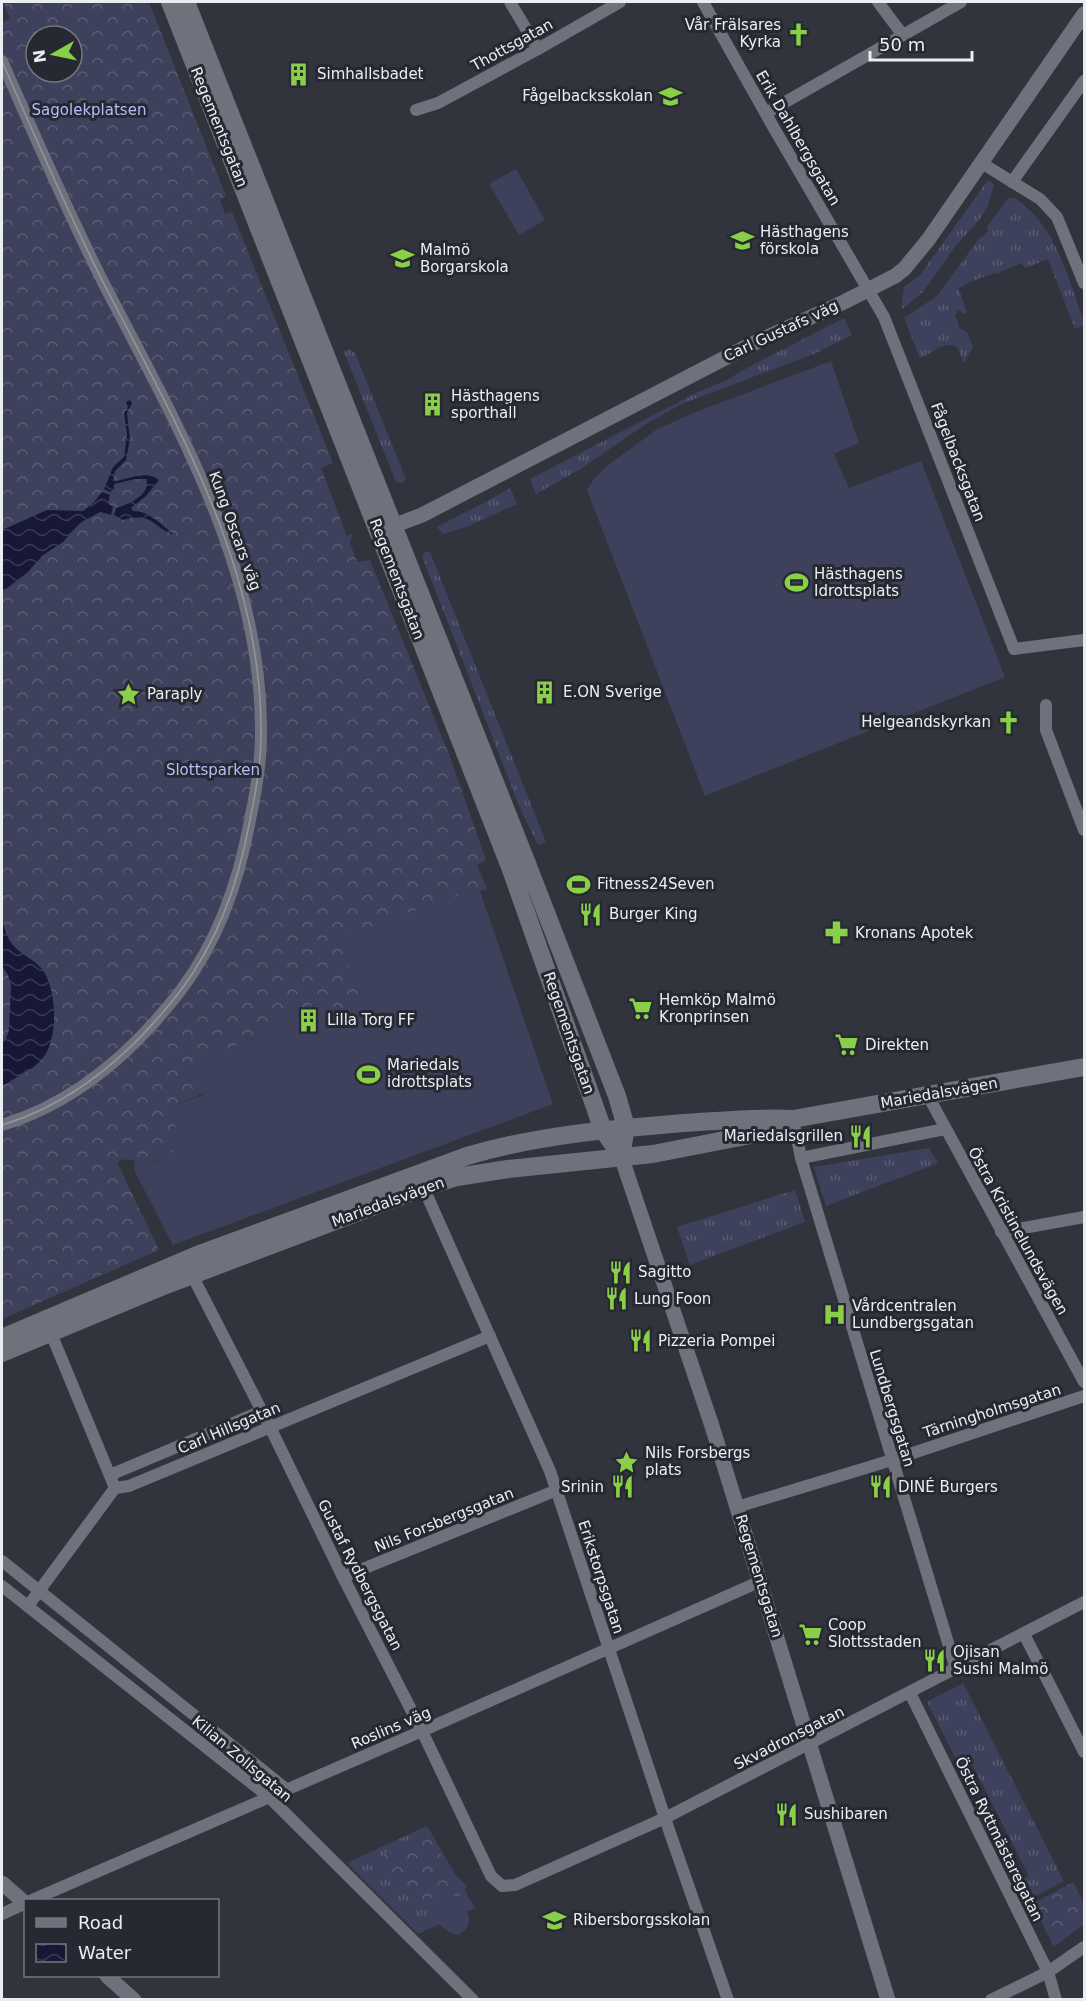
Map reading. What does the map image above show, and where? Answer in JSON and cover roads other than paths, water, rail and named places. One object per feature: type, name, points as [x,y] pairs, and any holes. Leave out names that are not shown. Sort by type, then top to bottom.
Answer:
[{"type":"main road","name":"Regementsgatan","points":[[170,2],[572,979],[617,1096],[626,1127],[621,1156]]},
{"type":"main road","name":"Regementsgatan","points":[[186,2],[386,529],[511,869],[603,1130],[621,1156]]},
{"type":"main road","name":"Mariedalsvägen","points":[[2,1338],[48,1326],[192,1275],[491,1149],[626,1127],[764,1118],[793,1119],[1084,1067]]},
{"type":"main road","name":"Mariedalsvägen","points":[[2,1353],[48,1326],[196,1255],[422,1180],[652,1154],[766,1132],[793,1119]]},
{"type":"street","points":[[510,2],[538,49]]},
{"type":"street","name":"Thottsgatan","points":[[416,110],[438,103],[620,2]]},
{"type":"street","name":"Erik Dahlbergsgatan","points":[[703,2],[868,289]]},
{"type":"street","points":[[879,2],[902,34]]},
{"type":"street","points":[[766,113],[961,2]]},
{"type":"street","name":"Carl Gustafs väg","points":[[386,529],[422,515],[750,345],[895,276],[928,240],[1084,14]]},
{"type":"street","name":"Kung Oscars väg","points":[[2,61],[74,223],[168,405],[223,534],[236,571],[251,628],[259,682],[261,728],[255,796],[241,860],[214,936],[190,978],[141,1038],[97,1075],[35,1112],[2,1125]]},
{"type":"street","points":[[1012,182],[1084,81]]},
{"type":"street","points":[[980,162],[1040,199],[1058,217],[1079,254],[1084,283]]},
{"type":"street","name":"Fågelbacksgatan","points":[[868,289],[891,333],[1014,649],[1084,640]]},
{"type":"street","points":[[1046,705],[1046,730],[1084,830]]},
{"type":"street","name":"Östra Kristinelundsvägen","points":[[927,1094],[1084,1383]]},
{"type":"street","name":"Lundbergsgatan","points":[[793,1119],[801,1158],[956,1669]]},
{"type":"street","points":[[801,1158],[945,1129]]},
{"type":"street","name":"Regementsgatan","points":[[621,1156],[712,1426],[888,2000]]},
{"type":"street","name":"Erikstorpsgatan","points":[[422,1180],[550,1471],[728,2000]]},
{"type":"street","points":[[1000,1232],[1084,1217]]},
{"type":"street","name":"Gustaf Rydbergsgatan","points":[[192,1275],[422,1731],[491,1876],[502,1886]]},
{"type":"street","points":[[28,1606],[115,1488],[48,1326]]},
{"type":"street","name":"Carl Hillsgatan","points":[[115,1488],[129,1486],[490,1336]]},
{"type":"street","name":"Tärningholmsgatan","points":[[737,1507],[892,1460],[1084,1396]]},
{"type":"street","name":"Carl Hillsgatan","points":[[110,1475],[262,1411]]},
{"type":"street","name":"Nils Forsbergsgatan","points":[[343,1577],[557,1490]]},
{"type":"street","name":"Kilian Zollsgatan","points":[[2,1562],[286,1789]]},
{"type":"street","name":"Roslins väg","points":[[34,1899],[760,1581]]},
{"type":"street","name":"Kilian Zollsgatan","points":[[2,1586],[269,1797],[473,2000]]},
{"type":"street","name":"Skvadronsgatan","points":[[502,1886],[515,1885],[665,1818],[1084,1602]]},
{"type":"street","points":[[1024,1634],[1084,1752]]},
{"type":"street","name":"Östra Ryttmästaregatan","points":[[910,1693],[1048,1972],[1056,2000]]},
{"type":"street","points":[[2,1883],[24,1903]]},
{"type":"street","points":[[2,1914],[24,1904]]},
{"type":"street","points":[[991,2000],[1048,1972],[1084,1947]]},
{"type":"street","points":[[107,1977],[134,2000]]},
{"type":"water","points":[[130,400],[132,403],[127,413],[130,439],[126,460],[115,471],[113,481],[143,475],[159,480],[146,496],[131,508],[133,511],[150,516],[174,535],[146,519],[123,520],[114,515],[116,508],[142,494],[146,489],[146,479],[114,484],[114,489],[110,492],[104,489],[113,467],[124,457],[127,434],[124,413],[128,407],[126,402]]},
{"type":"water","points":[[102,492],[110,495],[108,503],[113,507],[111,515],[100,512],[80,523],[63,542],[42,556],[28,572],[2,592],[2,530],[47,510],[83,511]]},
{"type":"water","points":[[2,920],[7,936],[13,945],[38,965],[47,977],[53,1000],[54,1026],[52,1038],[43,1058],[34,1067],[2,1087],[2,1043],[9,1030],[11,985],[2,966]]},
{"type":"tram line","points":[[2,61],[76,226],[185,443],[210,499],[231,556],[247,614],[258,674],[261,735],[256,788],[240,865],[216,931],[194,971],[181,990],[144,1033],[102,1072],[54,1103],[2,1125]]},
{"type":"place","name":"Vår Frälsares Kyrka","points":[[799,34]]},
{"type":"place","name":"Simhallsbadet","points":[[299,74]]},
{"type":"place","name":"Fågelbacksskolan","points":[[671,96]]},
{"type":"place","name":"Hästhagens förskola","points":[[742,241]]},
{"type":"place","name":"Malmö Borgarskola","points":[[402,259]]},
{"type":"place","name":"Hästhagens sporthall","points":[[433,405]]},
{"type":"place","name":"Hästhagens Idrottsplats","points":[[796,583]]},
{"type":"place","name":"E.ON Sverige","points":[[545,692]]},
{"type":"place","name":"Paraply","points":[[129,694]]},
{"type":"place","name":"Helgeandskyrkan","points":[[1009,722]]},
{"type":"place","name":"Fitness24Seven","points":[[579,884]]},
{"type":"place","name":"Burger King","points":[[591,914]]},
{"type":"place","name":"Kronans Apotek","points":[[837,933]]},
{"type":"place","name":"Hemköp Malmö Kronprinsen","points":[[641,1009]]},
{"type":"place","name":"Lilla Torg FF","points":[[309,1020]]},
{"type":"place","name":"Direkten","points":[[847,1045]]},
{"type":"place","name":"Mariedals idrottsplats","points":[[369,1074]]},
{"type":"place","name":"Mariedalsgrillen","points":[[861,1136]]},
{"type":"place","name":"Sagitto","points":[[620,1272]]},
{"type":"place","name":"Lung Foon","points":[[616,1299]]},
{"type":"place","name":"Vårdcentralen Lundbergsgatan","points":[[834,1315]]},
{"type":"place","name":"Pizzeria Pompei","points":[[640,1341]]},
{"type":"place","name":"Nils Forsbergs plats","points":[[627,1462]]},
{"type":"place","name":"Srinin","points":[[622,1487]]},
{"type":"place","name":"DINÉ Burgers","points":[[880,1487]]},
{"type":"place","name":"Coop Slottsstaden","points":[[810,1634]]},
{"type":"place","name":"Ojisan Sushi Malmö","points":[[935,1661]]},
{"type":"place","name":"Sushibaren","points":[[786,1814]]},
{"type":"place","name":"Ribersborgsskolan","points":[[555,1920]]},
{"type":"park label","name":"Sagolekplatsen","points":[[89,110]]},
{"type":"park label","name":"Slottsparken","points":[[213,770]]}]
